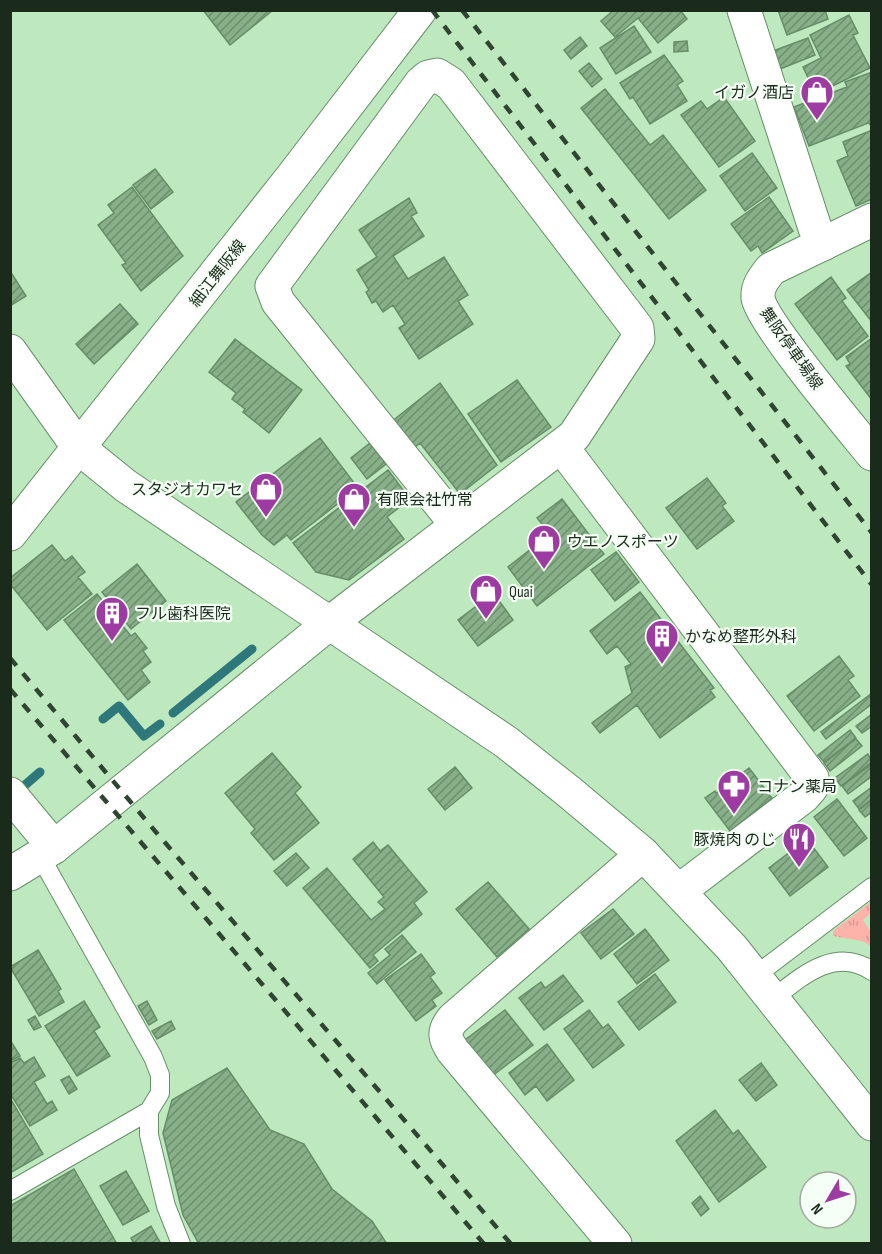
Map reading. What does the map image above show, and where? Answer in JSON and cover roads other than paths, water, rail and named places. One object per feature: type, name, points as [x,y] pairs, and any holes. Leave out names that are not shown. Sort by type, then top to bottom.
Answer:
[{"type":"street","name":"細江舞阪線","points":[[10,534],[80,448],[420,10]]},
{"type":"street","points":[[744,10],[815,228],[823,244]]},
{"type":"street","points":[[10,874],[47,852],[331,622],[574,436],[638,339],[637,328],[451,84],[437,75],[428,77],[272,286],[278,302],[457,525]]},
{"type":"street","name":"舞阪停車場線","points":[[872,220],[771,269],[760,282],[758,297],[771,323],[872,454]]},
{"type":"street","points":[[10,351],[80,448],[126,486],[506,742],[568,790],[642,854],[679,891],[764,987],[872,1124]]},
{"type":"street","points":[[561,446],[812,777],[811,788],[804,796],[679,891]]},
{"type":"street","points":[[18,804],[47,852]]},
{"type":"street","points":[[615,1244],[445,1041],[445,1029],[453,1019],[642,854]]},
{"type":"lane","points":[[47,852],[153,1057],[160,1075],[160,1093],[150,1111],[149,1135],[166,1206],[181,1244]]},
{"type":"lane","points":[[764,987],[872,887]]},
{"type":"lane","points":[[764,987],[831,962],[849,962],[872,971]]},
{"type":"lane","points":[[10,1191],[150,1111]]},
{"type":"waterway","points":[[173,713],[252,649]]},
{"type":"waterway","points":[[103,719],[119,706],[144,736],[160,724]]},
{"type":"waterway","points":[[17,792],[40,772]]},
{"type":"railway","points":[[432,10],[872,585]]},
{"type":"railway","points":[[462,10],[872,533]]},
{"type":"railway","points":[[10,658],[155,831],[511,1244]]},
{"type":"railway","points":[[10,689],[484,1244]]},
{"type":"place","name":"イガノ酒店","points":[[817,121]]},
{"type":"place","name":"スタジオカワセ","points":[[266,518]]},
{"type":"place","name":"有限会社竹常","points":[[354,528]]},
{"type":"place","name":"ウエノスポーツ","points":[[544,570]]},
{"type":"place","name":"Quai","points":[[486,620]]},
{"type":"place","name":"フル歯科医院","points":[[112,642]]},
{"type":"place","name":"かなめ整形外科","points":[[662,665]]},
{"type":"place","name":"コナン薬局","points":[[734,815]]},
{"type":"place","name":"豚焼肉 のじ","points":[[799,868]]}]
